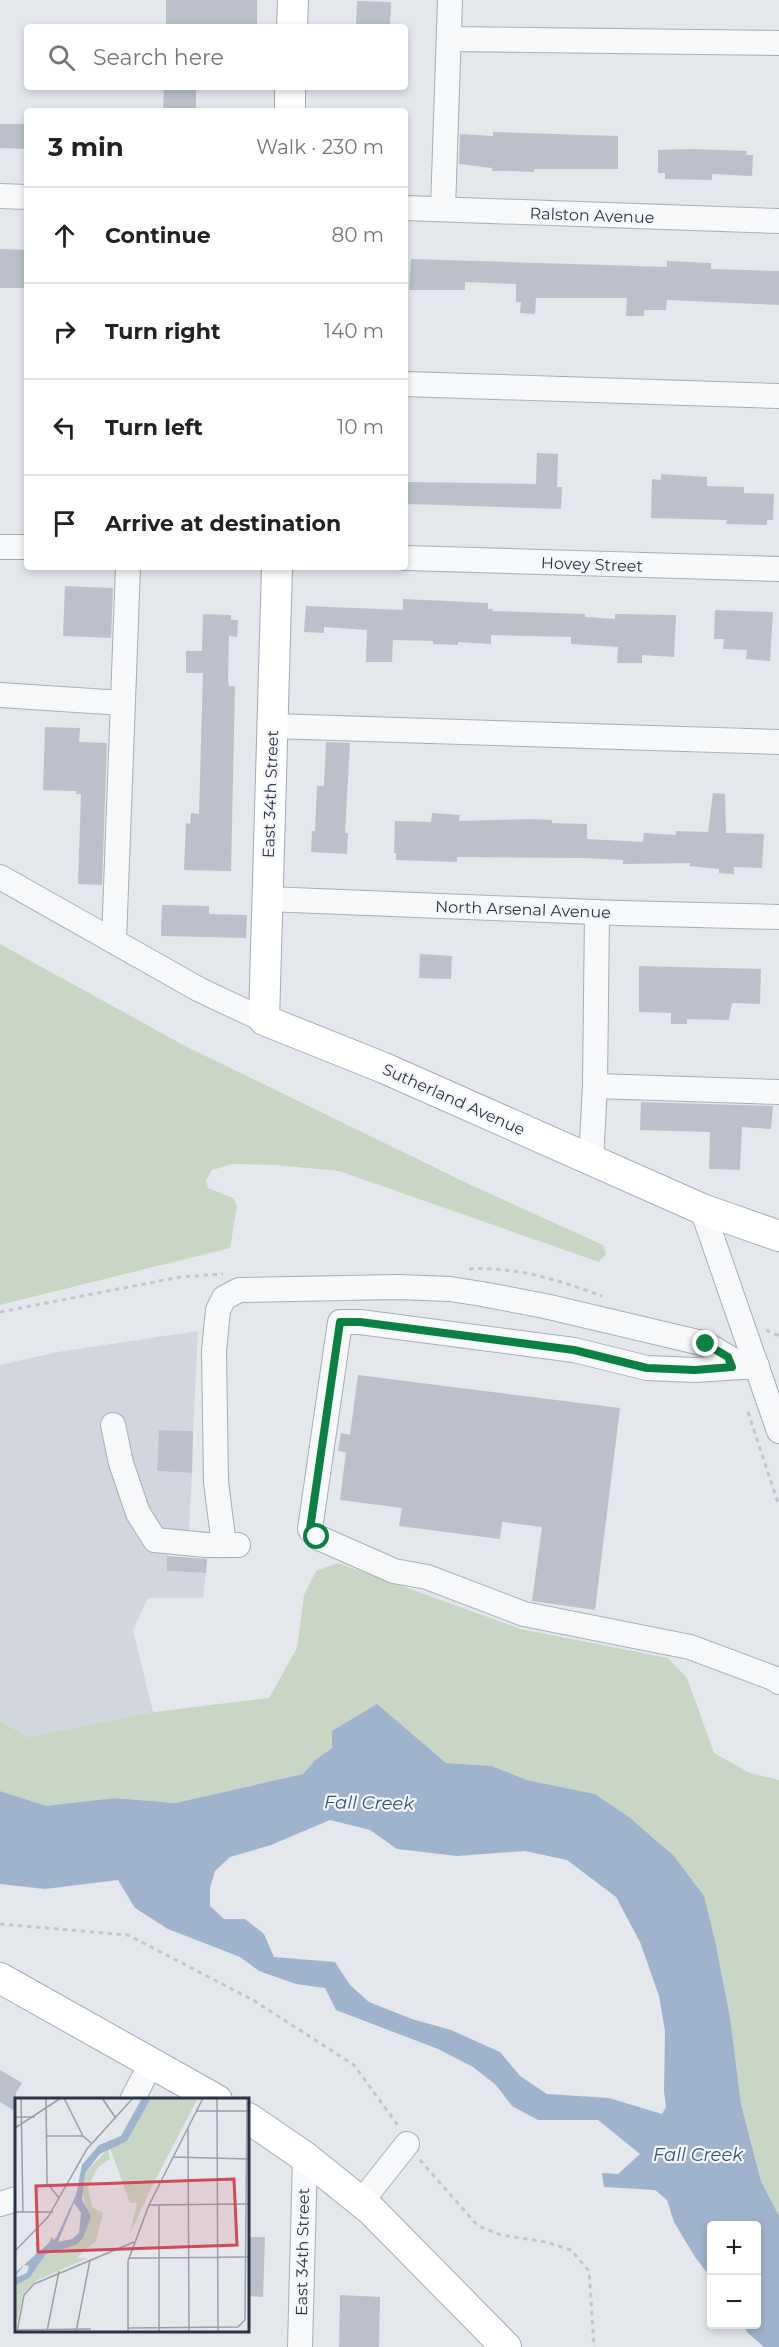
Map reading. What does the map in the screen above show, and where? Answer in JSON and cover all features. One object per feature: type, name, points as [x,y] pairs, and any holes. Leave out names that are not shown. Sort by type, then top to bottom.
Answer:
[{"type":"main road","points":[[292,24],[293,0]]},
{"type":"main road","points":[[290,90],[290,108]]},
{"type":"main road","name":"East 34th Street","points":[[264,1020],[277,570]]},
{"type":"main road","name":"Sutherland Avenue","points":[[264,1020],[384,1068],[702,1209],[779,1236]]},
{"type":"main road","points":[[0,1978],[214,2098]]},
{"type":"main road","points":[[249,2119],[305,2157],[361,2202],[459,2297],[506,2347]]},
{"type":"street","points":[[443,209],[450,0]]},
{"type":"street","points":[[449,39],[779,43]]},
{"type":"street","points":[[0,196],[24,197]]},
{"type":"street","name":"Ralston Avenue","points":[[408,208],[779,221]]},
{"type":"street","points":[[408,384],[779,396]]},
{"type":"street","points":[[0,547],[24,547]]},
{"type":"street","name":"Hovey Street","points":[[408,558],[779,569]]},
{"type":"street","points":[[114,941],[128,570]]},
{"type":"street","points":[[0,695],[122,703]]},
{"type":"street","points":[[272,726],[779,742]]},
{"type":"street","name":"Sutherland Avenue","points":[[0,877],[200,990],[264,1020]]},
{"type":"street","name":"North Arsenal Avenue","points":[[267,899],[779,917]]},
{"type":"street","points":[[591,1159],[595,1086],[597,912]]},
{"type":"street","points":[[595,1086],[779,1092]]},
{"type":"street","points":[[702,1209],[751,1366],[779,1431]]},
{"type":"street","points":[[113,1425],[121,1463],[138,1513],[155,1540],[232,1545],[216,1482],[214,1351],[218,1311],[224,1298],[239,1290],[398,1287],[450,1289],[545,1306],[706,1344],[751,1366]]},
{"type":"street","points":[[751,1366],[695,1370],[647,1368],[574,1350],[360,1322],[340,1322],[310,1529],[317,1537],[394,1571],[427,1577],[524,1614],[690,1647],[779,1682]]},
{"type":"street","points":[[133,2098],[152,2062]]},
{"type":"street","points":[[361,2202],[407,2144]]},
{"type":"street","name":"East 34th Street","points":[[300,2347],[305,2157]]},
{"type":"street","points":[[0,2204],[15,2199]]},
{"type":"path","points":[[0,1312],[110,1290]]},
{"type":"path","points":[[748,1412],[779,1506]]},
{"type":"path","points":[[0,1924],[128,1935],[253,2000],[354,2065],[396,2121],[407,2144],[478,2226],[501,2235],[546,2242],[571,2250],[589,2271],[594,2347]]},
{"type":"shaded area","points":[[198,1331],[193,1431],[159,1430],[157,1471],[192,1473],[188,1550],[168,1549],[167,1571],[206,1573],[203,1598],[148,1598],[133,1630],[153,1712],[28,1737],[0,1721],[0,1365],[58,1352]]},
{"type":"green space","points":[[0,944],[185,1046],[475,1187],[603,1245],[606,1254],[599,1262],[339,1171],[276,1165],[233,1164],[212,1170],[206,1180],[208,1188],[233,1198],[237,1206],[230,1248],[0,1305]]},
{"type":"green space","points":[[338,1563],[521,1629],[668,1658],[687,1678],[714,1753],[750,1773],[779,1780],[779,2216],[761,2181],[741,2104],[730,2017],[716,1945],[673,1855],[629,1817],[595,1794],[527,1780],[492,1766],[446,1763],[377,1705],[332,1748],[315,1760],[303,1774],[175,1803],[115,1798],[46,1807],[0,1791],[0,1721],[28,1737],[153,1712],[269,1698],[297,1648],[304,1595],[316,1571]]},
{"type":"water","name":"Fall Creek","points":[[377,1704],[446,1763],[492,1766],[527,1780],[595,1794],[629,1817],[673,1855],[704,1896],[730,2017],[741,2104],[761,2181],[779,2216],[779,2347],[764,2347],[746,2329],[761,2329],[761,2221],[707,2221],[707,2273],[674,2222],[667,2200],[655,2190],[604,2187],[602,2173],[618,2174],[640,2154],[598,2120],[538,2120],[512,2106],[496,2085],[473,2067],[438,2049],[336,2010],[325,1988],[296,1984],[259,1971],[240,1957],[168,1929],[135,1908],[118,1880],[45,1889],[0,1884],[0,1791],[46,1806],[115,1798],[175,1803],[303,1774],[315,1760],[332,1748],[332,1731]],"holes":[[[330,1820],[370,1830],[397,1849],[457,1856],[525,1851],[567,1860],[616,1897],[640,1942],[659,1996],[665,2031],[666,2107],[662,2114],[609,2098],[547,2094],[520,2076],[500,2052],[451,2030],[412,2019],[369,2002],[350,1985],[335,1962],[274,1957],[264,1934],[245,1919],[224,1919],[210,1906],[210,1888],[215,1871],[230,1857],[271,1845]]]},
{"type":"building","points":[[166,0],[257,0],[257,24],[166,24]]},
{"type":"building","points":[[357,1],[391,2],[390,24],[356,24]]},
{"type":"building","points":[[164,90],[196,90],[196,108],[163,108]]},
{"type":"building","points":[[0,124],[24,124],[24,149],[0,148]]},
{"type":"building","points":[[493,132],[618,136],[618,169],[492,171],[492,168],[459,164],[460,134],[493,136]]},
{"type":"building","points":[[658,150],[747,151],[746,155],[753,155],[752,176],[712,174],[712,180],[665,179],[665,173],[658,173]]},
{"type":"building","points":[[0,249],[24,250],[24,288],[0,288]]},
{"type":"building","points":[[411,259],[667,267],[667,261],[711,263],[711,269],[779,271],[779,305],[667,300],[666,310],[644,310],[644,316],[626,316],[627,298],[536,298],[535,314],[520,313],[521,302],[516,302],[516,284],[465,282],[465,290],[409,290]]},
{"type":"building","points":[[537,453],[558,454],[557,487],[562,487],[561,509],[408,504],[408,482],[536,484]]},
{"type":"building","points":[[661,474],[707,477],[707,486],[744,487],[744,493],[774,494],[773,520],[767,520],[767,525],[726,524],[727,520],[651,518],[652,479],[661,480]]},
{"type":"building","points":[[65,586],[113,588],[111,638],[63,636]]},
{"type":"building","points":[[403,599],[488,603],[488,609],[493,609],[492,611],[585,614],[585,617],[615,619],[615,614],[676,615],[674,657],[642,655],[642,663],[617,663],[618,647],[571,644],[571,637],[491,635],[491,644],[458,642],[458,645],[433,644],[433,641],[393,640],[392,662],[366,662],[367,630],[324,627],[324,633],[304,632],[306,606],[403,610]]},
{"type":"building","points":[[715,610],[773,612],[770,661],[746,659],[747,650],[723,649],[724,639],[714,639]]},
{"type":"building","points":[[203,614],[231,615],[231,620],[238,620],[237,637],[229,636],[228,681],[229,686],[235,686],[231,871],[184,870],[186,823],[190,824],[191,813],[199,814],[203,673],[186,673],[186,651],[202,651]]},
{"type":"building","points":[[45,727],[80,728],[79,742],[107,743],[102,885],[78,884],[81,794],[76,794],[77,791],[43,790]]},
{"type":"building","points":[[326,742],[350,743],[345,833],[348,833],[347,854],[311,852],[312,831],[315,831],[317,786],[324,786]]},
{"type":"building","points":[[713,793],[725,794],[726,833],[764,834],[762,868],[734,867],[734,874],[719,873],[719,869],[690,866],[690,863],[623,864],[623,860],[585,858],[457,857],[457,862],[396,860],[396,853],[394,853],[395,821],[431,822],[432,813],[460,815],[459,821],[533,819],[552,820],[552,823],[587,824],[587,839],[643,842],[644,833],[676,835],[676,831],[708,832]]},
{"type":"building","points":[[162,905],[209,906],[209,914],[247,915],[246,938],[161,936]]},
{"type":"building","points":[[420,954],[452,956],[451,979],[419,978]]},
{"type":"building","points":[[639,966],[761,969],[760,1004],[732,1003],[729,1020],[687,1019],[687,1024],[671,1024],[671,1013],[639,1012]]},
{"type":"building","points":[[641,1102],[773,1106],[771,1129],[742,1127],[740,1170],[709,1169],[710,1132],[640,1130]]},
{"type":"building","points":[[358,1375],[620,1408],[595,1610],[532,1601],[542,1527],[502,1522],[500,1539],[399,1526],[402,1508],[340,1500],[346,1452],[338,1451],[341,1433],[350,1435]]},
{"type":"building","points":[[159,1430],[193,1431],[192,1473],[157,1471]]},
{"type":"building","points":[[167,1556],[207,1559],[206,1573],[167,1571]]},
{"type":"building","points":[[0,2070],[22,2083],[16,2093],[15,2111],[0,2102]]},
{"type":"building","points":[[249,2237],[265,2237],[263,2297],[249,2296]]},
{"type":"building","points":[[340,2295],[380,2297],[379,2347],[339,2347]]},
{"type":"route","points":[[317,1537],[310,1529],[340,1322],[360,1322],[574,1350],[647,1368],[695,1370],[732,1367],[728,1357],[706,1344]]}]
